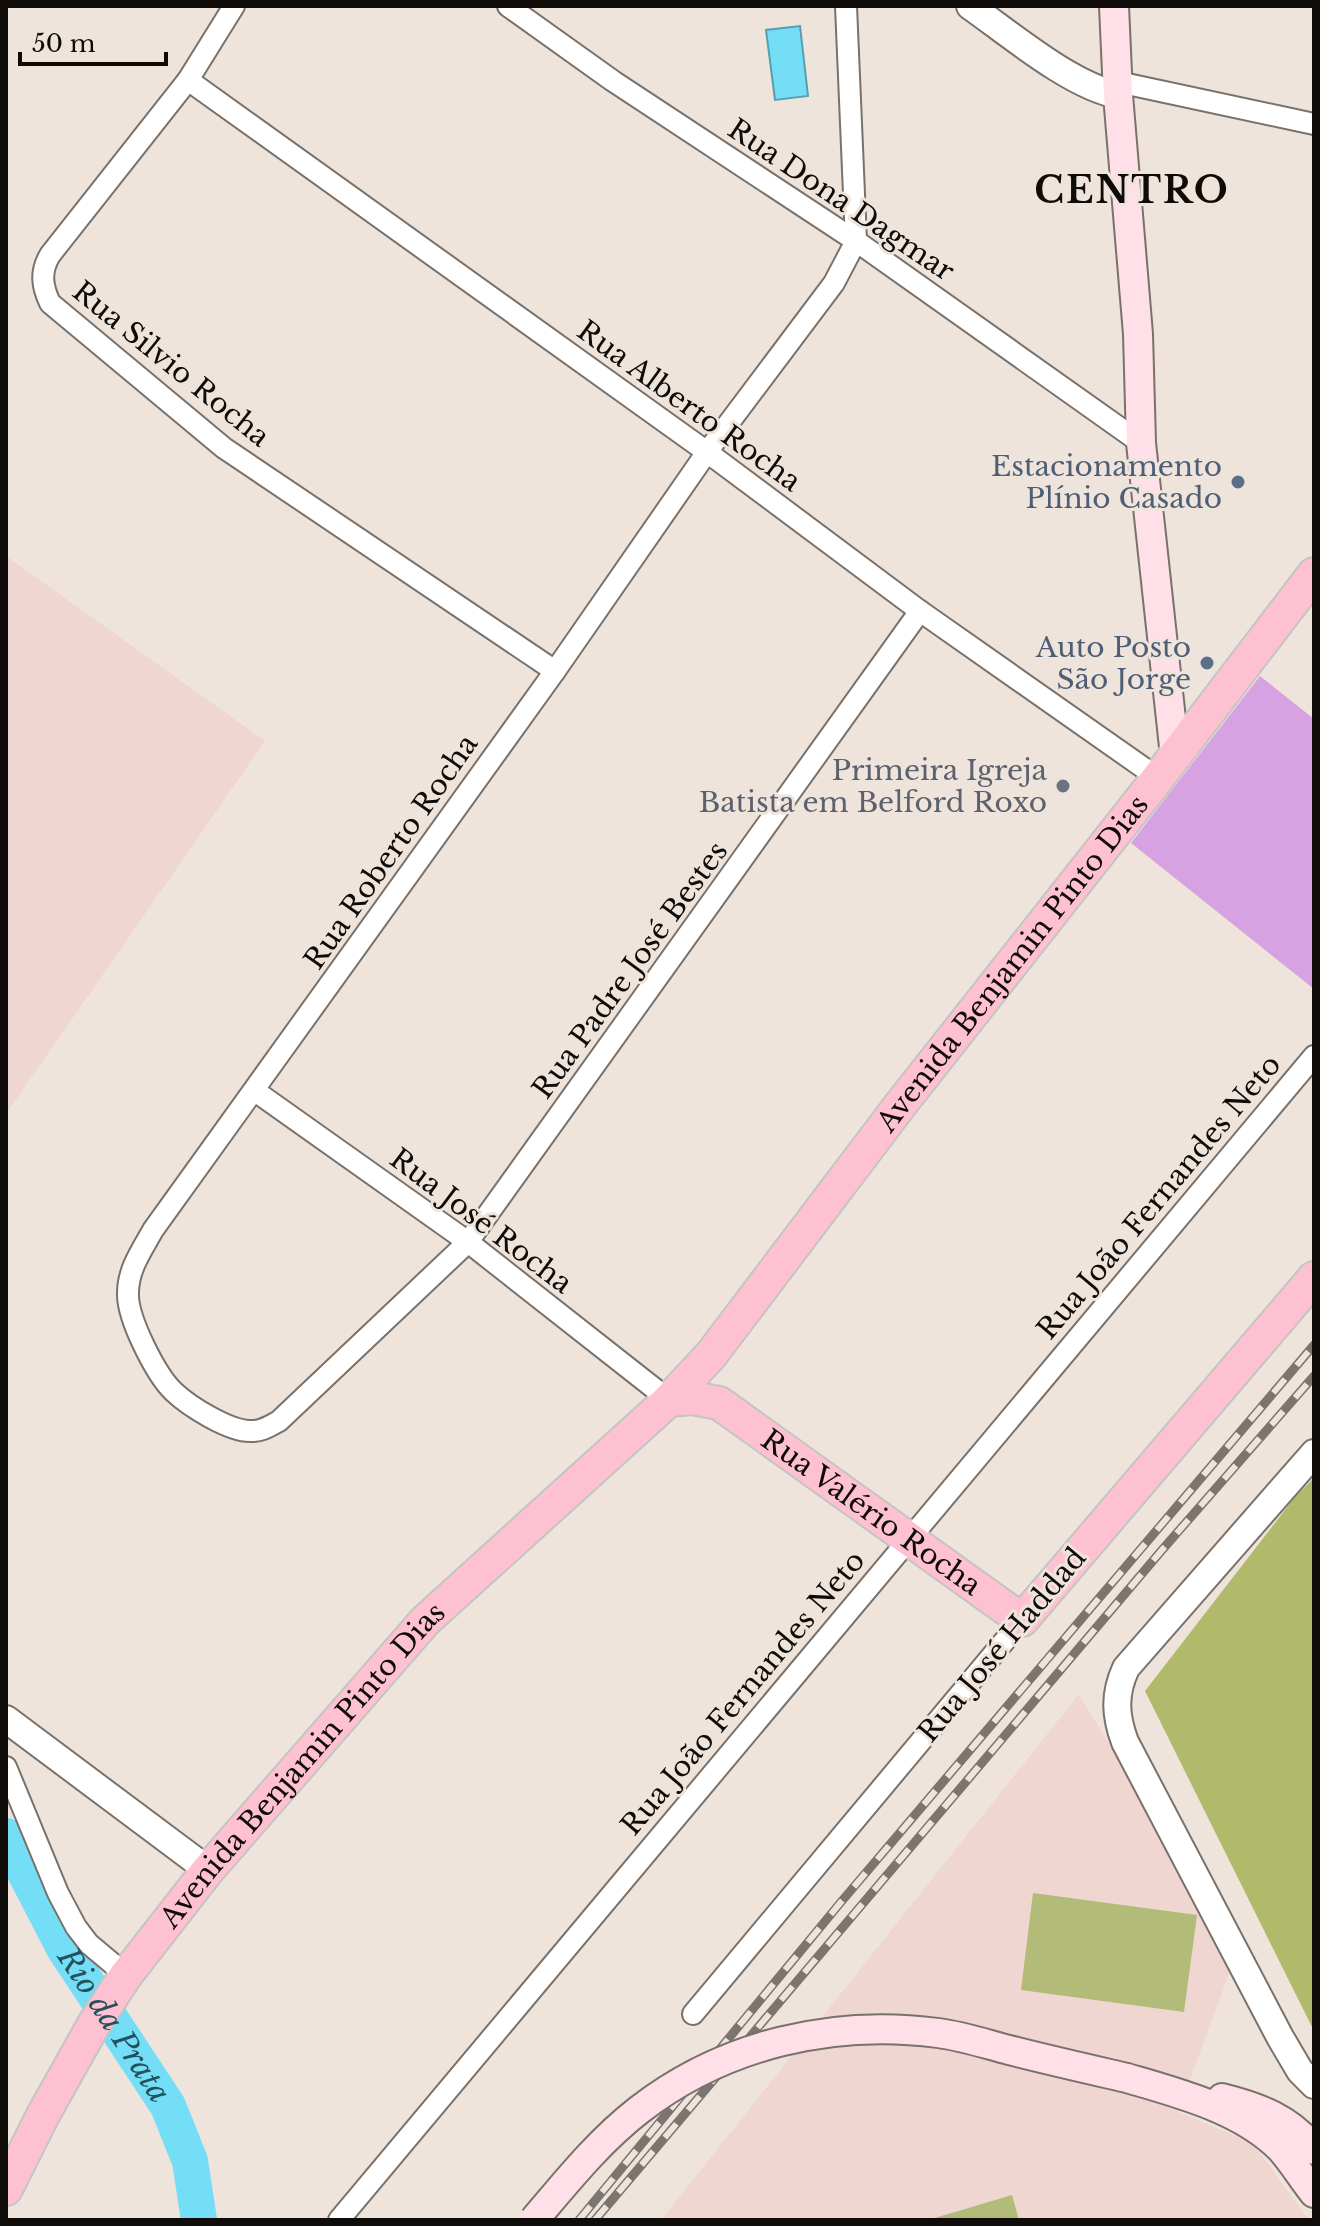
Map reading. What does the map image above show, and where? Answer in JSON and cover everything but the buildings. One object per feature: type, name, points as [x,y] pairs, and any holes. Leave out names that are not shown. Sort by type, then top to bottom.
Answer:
[{"type":"main road","points":[[1114,6],[1138,334],[1141,443],[1166,767]]},
{"type":"main road","name":"Avenida Benjamin Pinto Dias","points":[[6,2189],[94,2024],[208,1870],[425,1621],[669,1400],[711,1355],[901,1104],[1314,574]]},
{"type":"main road","name":"Rua José Haddad","points":[[1022,1620],[1314,1278]]},
{"type":"main road","points":[[711,1355],[710,1381],[719,1403]]},
{"type":"main road","points":[[669,1400],[692,1398],[719,1403]]},
{"type":"main road","name":"Rua Valério Rocha","points":[[719,1403],[1022,1620]]},
{"type":"main road","points":[[534,2220],[594,2150],[639,2110],[693,2074],[800,2035],[877,2028],[941,2033],[1127,2078],[1225,2112],[1281,2149],[1314,2193]]},
{"type":"main road","points":[[1162,2089],[1197,2093],[1263,2110],[1297,2130],[1314,2150]]},
{"type":"street","name":"Rua Silvio Rocha","points":[[234,6],[188,80],[50,255],[45,265],[42,287],[50,303],[224,448],[555,671]]},
{"type":"street","name":"Rua Dona Dagmar","points":[[508,6],[613,81],[856,241],[1141,443]]},
{"type":"street","points":[[846,6],[856,241]]},
{"type":"street","points":[[970,6],[1088,85],[1314,124]]},
{"type":"street","name":"Rua Alberto Rocha","points":[[188,80],[707,452],[920,611],[1166,767]]},
{"type":"street","name":"Rua Roberto Rocha","points":[[468,1242],[279,1421],[252,1432],[237,1430],[202,1412],[173,1391],[145,1348],[130,1313],[128,1294],[131,1271],[153,1230],[555,671],[707,452],[834,283],[856,241]]},
{"type":"street","name":"Rua Padre José Bestes","points":[[468,1242],[920,611]]},
{"type":"street","name":"Rua João Fernandes Neto","points":[[339,2220],[1314,1056]]},
{"type":"street","name":"Rua José Rocha","points":[[255,1091],[468,1242],[669,1400]]},
{"type":"street","points":[[1314,1453],[1126,1668],[1116,1698],[1118,1723],[1125,1742],[1280,2037],[1300,2071],[1314,2085]]},
{"type":"street","name":"Rua José Haddad","points":[[693,2014],[1022,1620]]},
{"type":"street","points":[[6,1719],[208,1870]]},
{"type":"street","points":[[6,1767],[58,1893],[76,1927],[123,1981]]},
{"type":"shaded area","points":[[6,556],[265,741],[6,1114]]},
{"type":"shaded area","points":[[1079,1694],[1236,1955],[1178,2112],[1253,2143],[1309,2220],[661,2220]]},
{"type":"green space","points":[[1314,1478],[1314,2031],[1145,1691],[1295,1497]]},
{"type":"green space","points":[[1033,1893],[1197,1915],[1184,2012],[1021,1990]]},
{"type":"green space","points":[[1012,2195],[1019,2220],[928,2220]]},
{"type":"water","points":[[800,26],[808,96],[775,100],[766,30]]},
{"type":"waterway","name":"Rio da Prata","points":[[6,1836],[64,1948],[168,2106],[190,2161],[199,2220]]},
{"type":"railway","points":[[579,2220],[841,1902],[1314,1345]]},
{"type":"railway","points":[[595,2220],[1162,1550],[1314,1376]]},
{"type":"place","name":"Estacionamento Plínio Casado","points":[[1238,482]]},
{"type":"place","name":"Auto Posto São Jorge","points":[[1207,663]]},
{"type":"place","name":"Primeira Igreja Batista em Belford Roxo","points":[[1063,786]]},
{"type":"district","name":"CENTRO","points":[[1132,190]]}]
